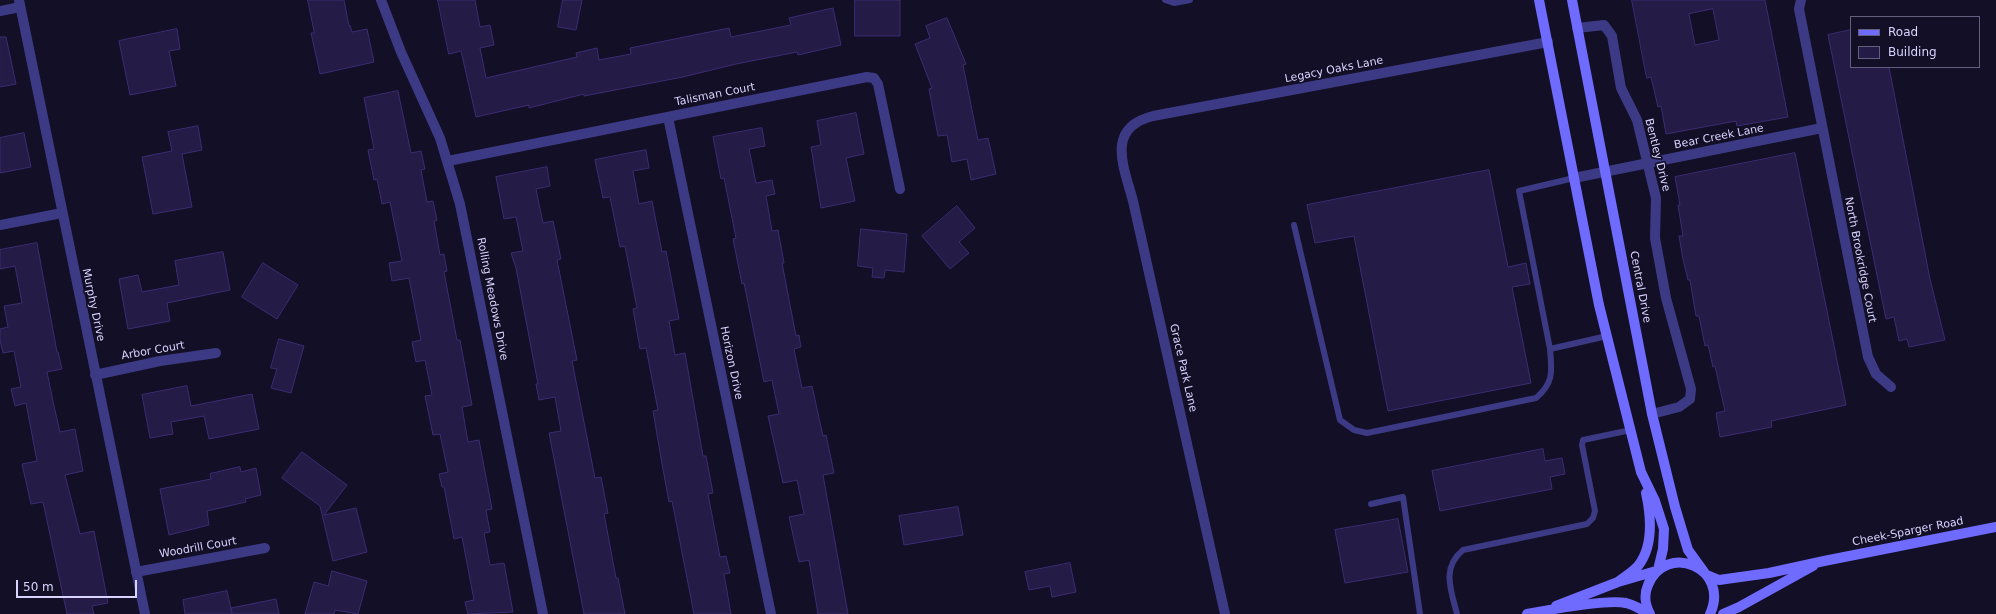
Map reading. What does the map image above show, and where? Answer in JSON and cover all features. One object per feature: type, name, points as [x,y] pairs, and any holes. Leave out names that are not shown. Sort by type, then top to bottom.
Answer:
[{"type":"main road","points":[[1539,0],[1599,305],[1631,430],[1650,514],[1650,536],[1643,557],[1638,567],[1618,582]]},
{"type":"main road","name":"Central Drive","points":[[1572,0],[1652,414],[1674,506],[1688,550],[1712,584],[1714,604],[1710,614]]},
{"type":"main road","points":[[1641,472],[1654,501],[1664,529],[1663,549],[1657,571],[1646,589],[1645,599],[1649,614]]},
{"type":"main road","name":"Cheek-Sparger Road","points":[[1657,571],[1666,565],[1677,562],[1687,563],[1719,580],[1769,573],[1996,527]]},
{"type":"main road","name":"Cheek-Sparger Road","points":[[1723,614],[1740,607],[1824,561]]},
{"type":"main road","points":[[1541,612],[1618,582],[1657,571]]},
{"type":"main road","points":[[1527,614],[1607,603],[1624,603],[1640,608],[1649,614]]},
{"type":"street","name":"Rolling Meadows Drive","points":[[381,0],[401,52],[440,138],[460,204],[543,614]]},
{"type":"street","name":"North Brookridge Court","points":[[1800,0],[1799,9],[1868,357],[1876,374],[1891,387]]},
{"type":"street","points":[[0,11],[20,4]]},
{"type":"street","name":"Murphy Drive","points":[[20,4],[145,614]]},
{"type":"street","name":"Bentley Drive","points":[[1577,28],[1604,25],[1612,36],[1621,88],[1637,120],[1656,198],[1655,238],[1666,298],[1692,389],[1690,399],[1680,407],[1652,414]]},
{"type":"street","name":"Legacy Oaks Lane","points":[[1128,128],[1140,119],[1153,116],[1548,42]]},
{"type":"street","name":"Talisman Court","points":[[448,161],[867,77],[874,78],[878,84],[900,189]]},
{"type":"street","name":"Horizon Drive","points":[[668,117],[771,614]]},
{"type":"street","name":"Grace Park Lane","points":[[1128,128],[1122,139],[1122,155],[1225,614]]},
{"type":"street","name":"Bear Creek Lane","points":[[1574,178],[1822,128]]},
{"type":"street","points":[[0,225],[62,212]]},
{"type":"street","name":"Arbor Court","points":[[95,375],[160,361],[216,353]]},
{"type":"street","name":"Woodrill Court","points":[[136,572],[265,548]]},
{"type":"lane","points":[[1165,0],[1174,3],[1190,0]]},
{"type":"lane","points":[[1294,225],[1340,420],[1354,430],[1367,433],[1536,398],[1546,390],[1552,374],[1550,349],[1519,191],[1574,178]]},
{"type":"lane","points":[[1550,349],[1607,336]]},
{"type":"lane","points":[[1457,614],[1449,580],[1451,563],[1458,554],[1463,550],[1588,524],[1593,518],[1595,511],[1582,445],[1583,440],[1631,430]]},
{"type":"lane","points":[[1371,504],[1403,497],[1420,614]]},
{"type":"building","points":[[308,0],[344,0],[349,26],[350,25],[352,32],[367,29],[374,62],[320,74],[311,33],[314,33]]},
{"type":"building","points":[[438,0],[475,0],[480,27],[490,25],[494,45],[480,48],[486,78],[577,57],[576,53],[597,48],[599,60],[631,54],[630,48],[729,28],[731,37],[791,25],[789,18],[833,8],[841,45],[798,55],[797,52],[736,64],[683,77],[584,96],[584,94],[529,108],[529,105],[476,117],[461,51],[449,54]]},
{"type":"building","points":[[563,0],[582,0],[576,30],[558,27]]},
{"type":"building","points":[[855,0],[900,0],[900,36],[855,36]]},
{"type":"building","points":[[1632,0],[1765,0],[1788,117],[1737,126],[1736,121],[1666,134],[1661,106],[1658,107],[1651,77],[1647,78]],"holes":[[[1713,9],[1719,40],[1695,45],[1689,14]]]},
{"type":"building","points":[[947,18],[966,64],[963,65],[978,140],[988,138],[996,174],[971,180],[967,159],[952,162],[947,135],[938,136],[929,89],[932,88],[915,44],[930,38],[926,26]]},
{"type":"building","points":[[177,29],[180,49],[169,51],[176,86],[130,95],[119,41]]},
{"type":"building","points":[[1850,30],[1850,68],[1889,68],[1930,279],[1945,340],[1909,347],[1907,339],[1899,341],[1894,317],[1886,319],[1828,35]]},
{"type":"building","points":[[0,37],[6,37],[16,84],[0,87]]},
{"type":"building","points":[[398,91],[411,153],[421,151],[425,169],[421,170],[427,202],[433,201],[437,220],[434,221],[440,255],[444,254],[447,271],[444,272],[457,340],[460,340],[472,405],[462,407],[468,442],[479,440],[492,509],[486,510],[490,532],[484,533],[490,565],[504,563],[513,612],[468,614],[465,602],[474,600],[462,537],[454,539],[444,487],[442,487],[439,474],[448,472],[440,434],[433,435],[425,396],[432,395],[425,360],[416,362],[412,342],[421,340],[409,278],[392,281],[389,263],[402,261],[390,202],[382,204],[377,179],[374,180],[368,150],[374,149],[364,98]]},
{"type":"building","points":[[856,113],[864,154],[846,158],[855,201],[821,208],[811,147],[821,145],[817,121]]},
{"type":"building","points":[[198,126],[202,150],[182,154],[192,207],[153,214],[142,157],[172,151],[168,132]]},
{"type":"building","points":[[762,128],[765,146],[749,149],[756,183],[772,180],[775,194],[766,196],[772,231],[778,230],[784,263],[782,263],[796,336],[799,335],[801,347],[794,349],[802,388],[812,386],[823,436],[826,435],[834,473],[823,475],[848,614],[818,614],[809,560],[799,562],[789,517],[804,514],[797,480],[783,483],[768,416],[779,414],[772,380],[764,382],[744,283],[742,284],[733,239],[736,238],[724,178],[721,179],[713,137]]},
{"type":"building","points":[[24,133],[31,167],[0,173],[0,138]]},
{"type":"building","points":[[646,150],[649,168],[633,171],[639,204],[652,201],[662,252],[666,251],[679,319],[669,321],[675,355],[685,353],[703,456],[706,456],[713,493],[708,494],[720,557],[726,556],[730,573],[724,574],[731,614],[694,614],[672,501],[669,502],[662,464],[653,411],[658,410],[646,348],[640,349],[633,309],[637,308],[625,246],[620,247],[610,197],[603,198],[595,160]]},
{"type":"building","points":[[1795,153],[1846,405],[1771,421],[1772,427],[1720,437],[1716,413],[1725,411],[1715,366],[1713,367],[1708,345],[1705,346],[1699,316],[1696,316],[1690,280],[1688,280],[1683,259],[1679,236],[1683,236],[1678,205],[1680,205],[1675,177]]},
{"type":"building","points":[[547,167],[550,186],[536,189],[543,223],[553,221],[561,259],[557,260],[577,360],[572,361],[595,478],[601,477],[608,513],[604,514],[616,578],[618,578],[625,614],[584,614],[549,433],[561,431],[555,397],[539,400],[536,384],[538,384],[516,268],[511,253],[523,251],[516,217],[504,219],[496,177]]},
{"type":"building","points":[[1489,170],[1508,267],[1526,263],[1530,284],[1512,287],[1531,383],[1388,411],[1354,236],[1315,243],[1307,205]]},
{"type":"building","points":[[957,206],[975,228],[959,242],[969,253],[950,269],[922,236]]},
{"type":"building","points":[[861,229],[907,234],[904,272],[885,270],[884,278],[872,277],[873,268],[858,266]]},
{"type":"building","points":[[37,243],[57,352],[62,369],[47,372],[60,432],[75,429],[83,471],[65,475],[80,534],[94,531],[108,603],[92,606],[94,614],[67,614],[43,502],[31,504],[22,464],[37,461],[26,403],[15,406],[11,389],[21,387],[14,351],[3,353],[0,340],[0,329],[8,327],[4,306],[22,303],[15,266],[0,269],[0,250]]},
{"type":"building","points":[[223,252],[230,290],[167,303],[170,321],[128,329],[119,279],[138,275],[142,292],[179,285],[175,261]]},
{"type":"building","points":[[263,263],[298,285],[277,319],[242,297]]},
{"type":"building","points":[[279,339],[304,346],[291,393],[271,388],[277,369],[271,368]]},
{"type":"building","points":[[187,386],[191,406],[252,394],[259,429],[209,439],[204,416],[171,422],[173,434],[150,438],[142,395]]},
{"type":"building","points":[[1543,449],[1545,461],[1562,458],[1565,474],[1550,477],[1552,489],[1440,511],[1432,471]]},
{"type":"building","points":[[302,452],[347,485],[324,515],[356,508],[367,552],[333,561],[320,506],[282,478]]},
{"type":"building","points":[[240,467],[241,472],[256,468],[261,495],[245,499],[246,502],[207,511],[209,525],[169,535],[160,489],[211,479],[210,474]]},
{"type":"building","points":[[958,507],[963,535],[904,545],[899,516]]},
{"type":"building","points":[[1398,519],[1408,572],[1345,583],[1335,530]]},
{"type":"building","points":[[1070,563],[1076,592],[1052,597],[1050,586],[1029,590],[1025,572]]},
{"type":"building","points":[[332,571],[367,581],[358,614],[335,610],[334,614],[305,614],[314,582],[328,586]]},
{"type":"building","points":[[227,591],[232,613],[231,608],[276,599],[279,614],[185,614],[183,600]]}]
